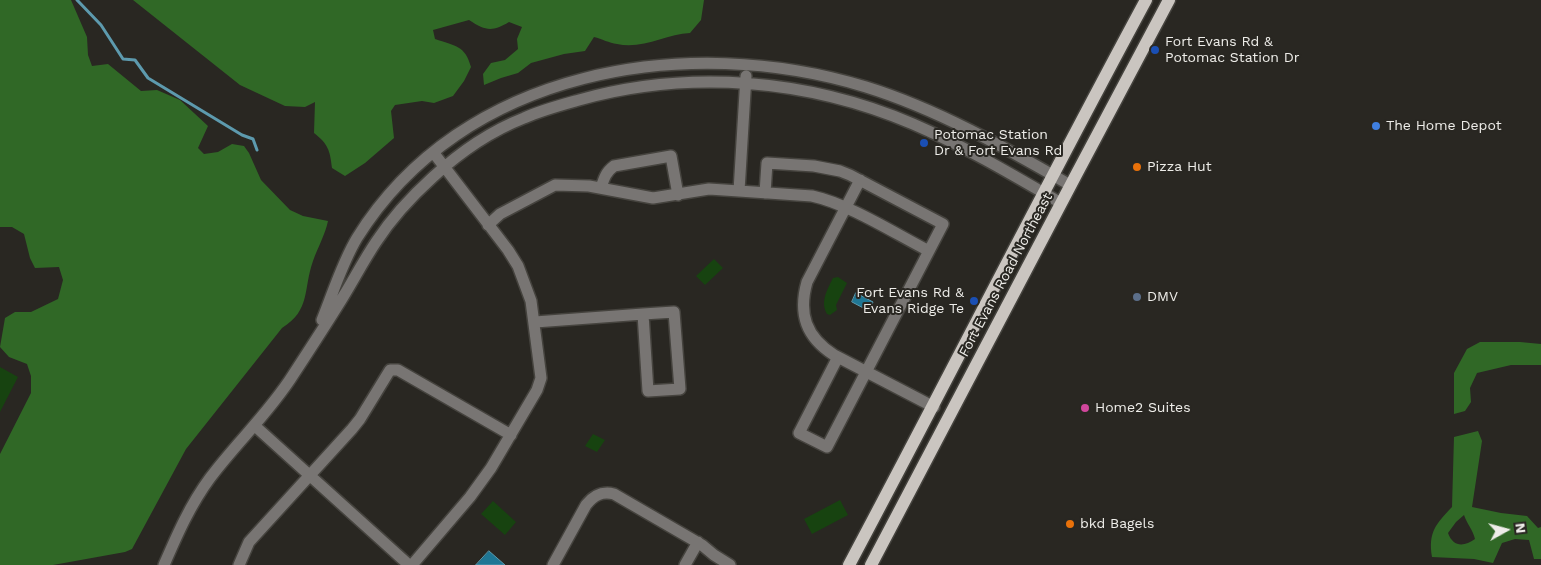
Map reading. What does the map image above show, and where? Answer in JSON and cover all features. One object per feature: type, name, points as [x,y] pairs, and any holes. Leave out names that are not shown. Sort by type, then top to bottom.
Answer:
[{"type":"main road","name":"Fort Evans Road Northeast","points":[[849,565],[934,407],[1084,115],[1146,0]]},
{"type":"main road","name":"Fort Evans Road Northeast","points":[[871,565],[1060,203],[1169,0]]},
{"type":"street","points":[[312,345],[342,270],[357,239],[406,176],[433,152],[487,116],[515,101],[567,83],[640,67],[688,64],[746,64],[805,71],[886,94],[936,113],[1070,185]]},
{"type":"street","points":[[739,191],[746,64]]},
{"type":"street","points":[[164,565],[177,533],[209,479],[282,392],[344,296],[376,242],[409,202],[444,167],[484,139],[523,118],[628,88],[671,83],[746,82],[818,93],[912,123],[1060,203]]},
{"type":"street","points":[[255,426],[411,565],[470,497],[491,468],[532,401],[540,378],[532,301],[518,266],[433,152]]},
{"type":"street","points":[[601,188],[608,171],[614,166],[672,156],[678,195]]},
{"type":"street","points":[[765,192],[767,162],[831,169],[850,175],[943,224],[827,447],[799,433],[838,357]]},
{"type":"street","points":[[860,180],[807,282],[803,307],[809,330],[824,348],[838,357],[934,407]]},
{"type":"street","points":[[488,224],[500,214],[555,185],[589,186],[653,198],[709,189],[765,192],[812,196],[822,199],[846,208],[929,251]]},
{"type":"street","points":[[535,322],[643,314],[674,312],[680,389],[648,391],[643,314]]},
{"type":"street","points":[[239,565],[249,542],[360,419],[388,373],[394,369],[510,435]]},
{"type":"street","points":[[552,565],[591,498],[604,493],[614,494],[698,542],[730,565]]},
{"type":"street","points":[[685,565],[698,542]]},
{"type":"green space","points":[[0,0],[71,0],[87,37],[88,55],[92,66],[108,64],[141,91],[157,90],[180,100],[208,126],[198,148],[204,154],[218,152],[232,144],[244,146],[261,180],[290,210],[303,216],[328,221],[313,261],[305,298],[298,314],[282,328],[186,449],[132,549],[125,552],[53,565],[0,565],[0,454],[31,393],[31,376],[27,364],[9,357],[0,347],[5,318],[15,312],[31,312],[58,299],[63,280],[59,267],[35,268],[30,258],[24,234],[12,227],[0,227]]},
{"type":"green space","points":[[133,0],[704,0],[701,20],[690,33],[636,45],[614,43],[594,37],[585,51],[564,54],[531,63],[518,73],[484,85],[483,74],[491,63],[505,60],[518,49],[517,39],[522,27],[509,22],[489,29],[469,20],[433,30],[435,39],[454,45],[466,54],[471,67],[464,81],[453,96],[434,103],[422,101],[395,105],[391,111],[394,138],[365,163],[345,176],[332,168],[327,148],[314,133],[315,102],[305,107],[285,106],[240,85]]},
{"type":"green space","points":[[714,259],[723,268],[705,285],[696,276]]},
{"type":"green space","points":[[838,277],[847,283],[836,305],[837,310],[830,315],[827,314],[825,309],[824,300],[833,278]]},
{"type":"green space","points":[[1480,342],[1541,344],[1541,365],[1511,365],[1477,373],[1470,388],[1471,402],[1465,411],[1454,414],[1454,373],[1467,349]]},
{"type":"green space","points":[[0,367],[18,377],[0,412]]},
{"type":"green space","points":[[1478,431],[1482,441],[1472,507],[1527,516],[1538,528],[1541,527],[1541,559],[1534,559],[1529,540],[1515,539],[1502,543],[1493,563],[1474,559],[1432,557],[1431,541],[1434,529],[1452,507],[1454,437]],"holes":[[[1464,515],[1475,539],[1459,544],[1453,541],[1448,533]]]},
{"type":"green space","points":[[593,434],[605,440],[597,452],[585,446]]},
{"type":"green space","points":[[840,500],[848,515],[812,534],[804,519]]},
{"type":"green space","points":[[493,501],[516,522],[505,535],[481,514]]},
{"type":"water","points":[[856,293],[873,302],[869,311],[852,302]]},
{"type":"water","points":[[489,551],[505,565],[476,565]]},
{"type":"waterway","points":[[77,0],[101,25],[123,59],[135,60],[148,78],[242,135],[253,139],[257,150]]},
{"type":"place","name":"Fort Evans Rd & Potomac Station Dr","points":[[1155,50]]},
{"type":"place","name":"The Home Depot","points":[[1376,126]]},
{"type":"place","name":"Potomac Station Dr & Fort Evans Rd","points":[[924,143]]},
{"type":"place","name":"Pizza Hut","points":[[1137,167]]},
{"type":"place","name":"DMV","points":[[1137,297]]},
{"type":"place","name":"Fort Evans Rd & Evans Ridge Te","points":[[974,301]]},
{"type":"place","name":"Home2 Suites","points":[[1085,408]]},
{"type":"place","name":"bkd Bagels","points":[[1070,524]]}]
